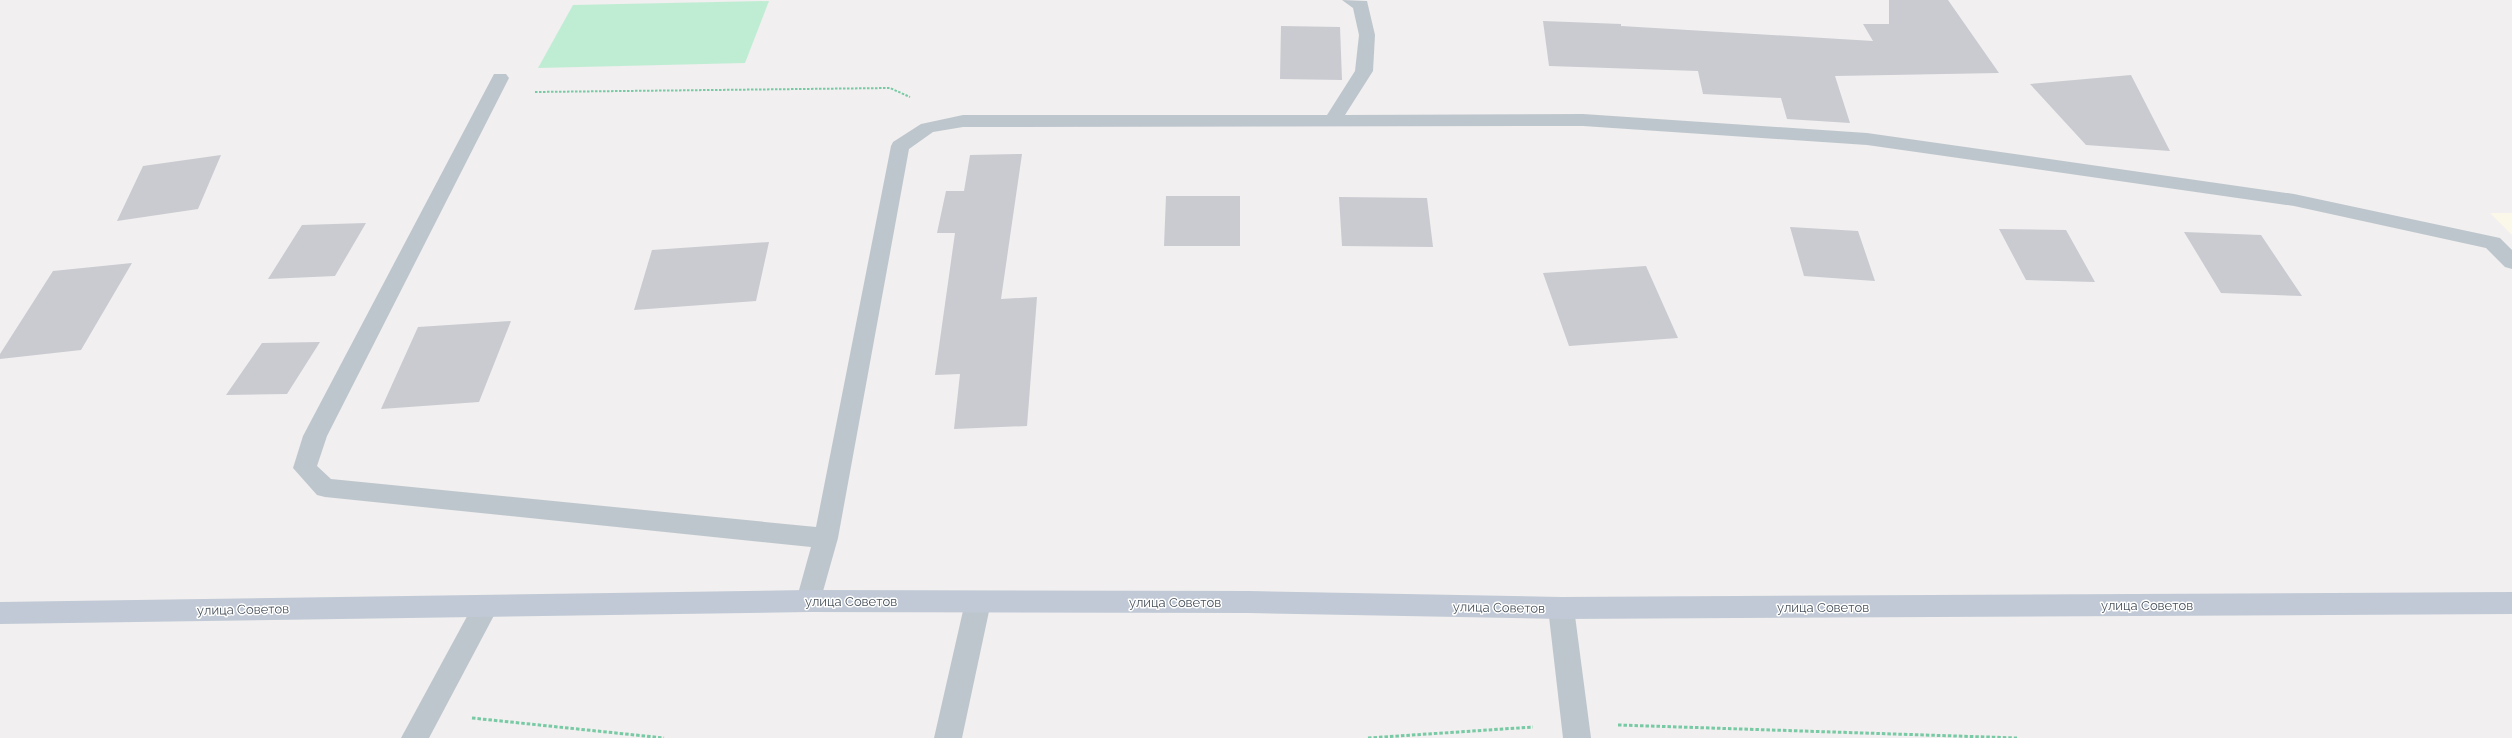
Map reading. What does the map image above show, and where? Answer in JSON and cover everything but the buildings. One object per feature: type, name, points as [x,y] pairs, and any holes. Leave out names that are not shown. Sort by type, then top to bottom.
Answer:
[{"type":"main road","name":"улица Советов","points":[[0,613],[809,601],[1248,602],[1561,608],[2512,603]]},
{"type":"street","points":[[1333,120],[1364,71],[1368,35],[1361,5],[1350,0]]},
{"type":"street","points":[[496,85],[314,436],[305,468],[325,488],[826,538]]},
{"type":"street","points":[[809,601],[826,538],[900,146],[927,128],[963,120],[1583,120],[1867,139],[2294,200],[2493,243],[2512,262]]},
{"type":"street","points":[[948,738],[978,602]]},
{"type":"street","points":[[415,738],[486,606]]},
{"type":"street","points":[[1561,608],[1576,731]]},
{"type":"path","points":[[496,85],[890,88],[963,120]]},
{"type":"path","points":[[428,714],[664,738]]},
{"type":"path","points":[[1368,738],[1576,731],[2017,738]]},
{"type":"shaded area","points":[[2490,213],[2512,213],[2512,235]]},
{"type":"green space","points":[[769,1],[745,63],[538,68],[573,5]]}]
